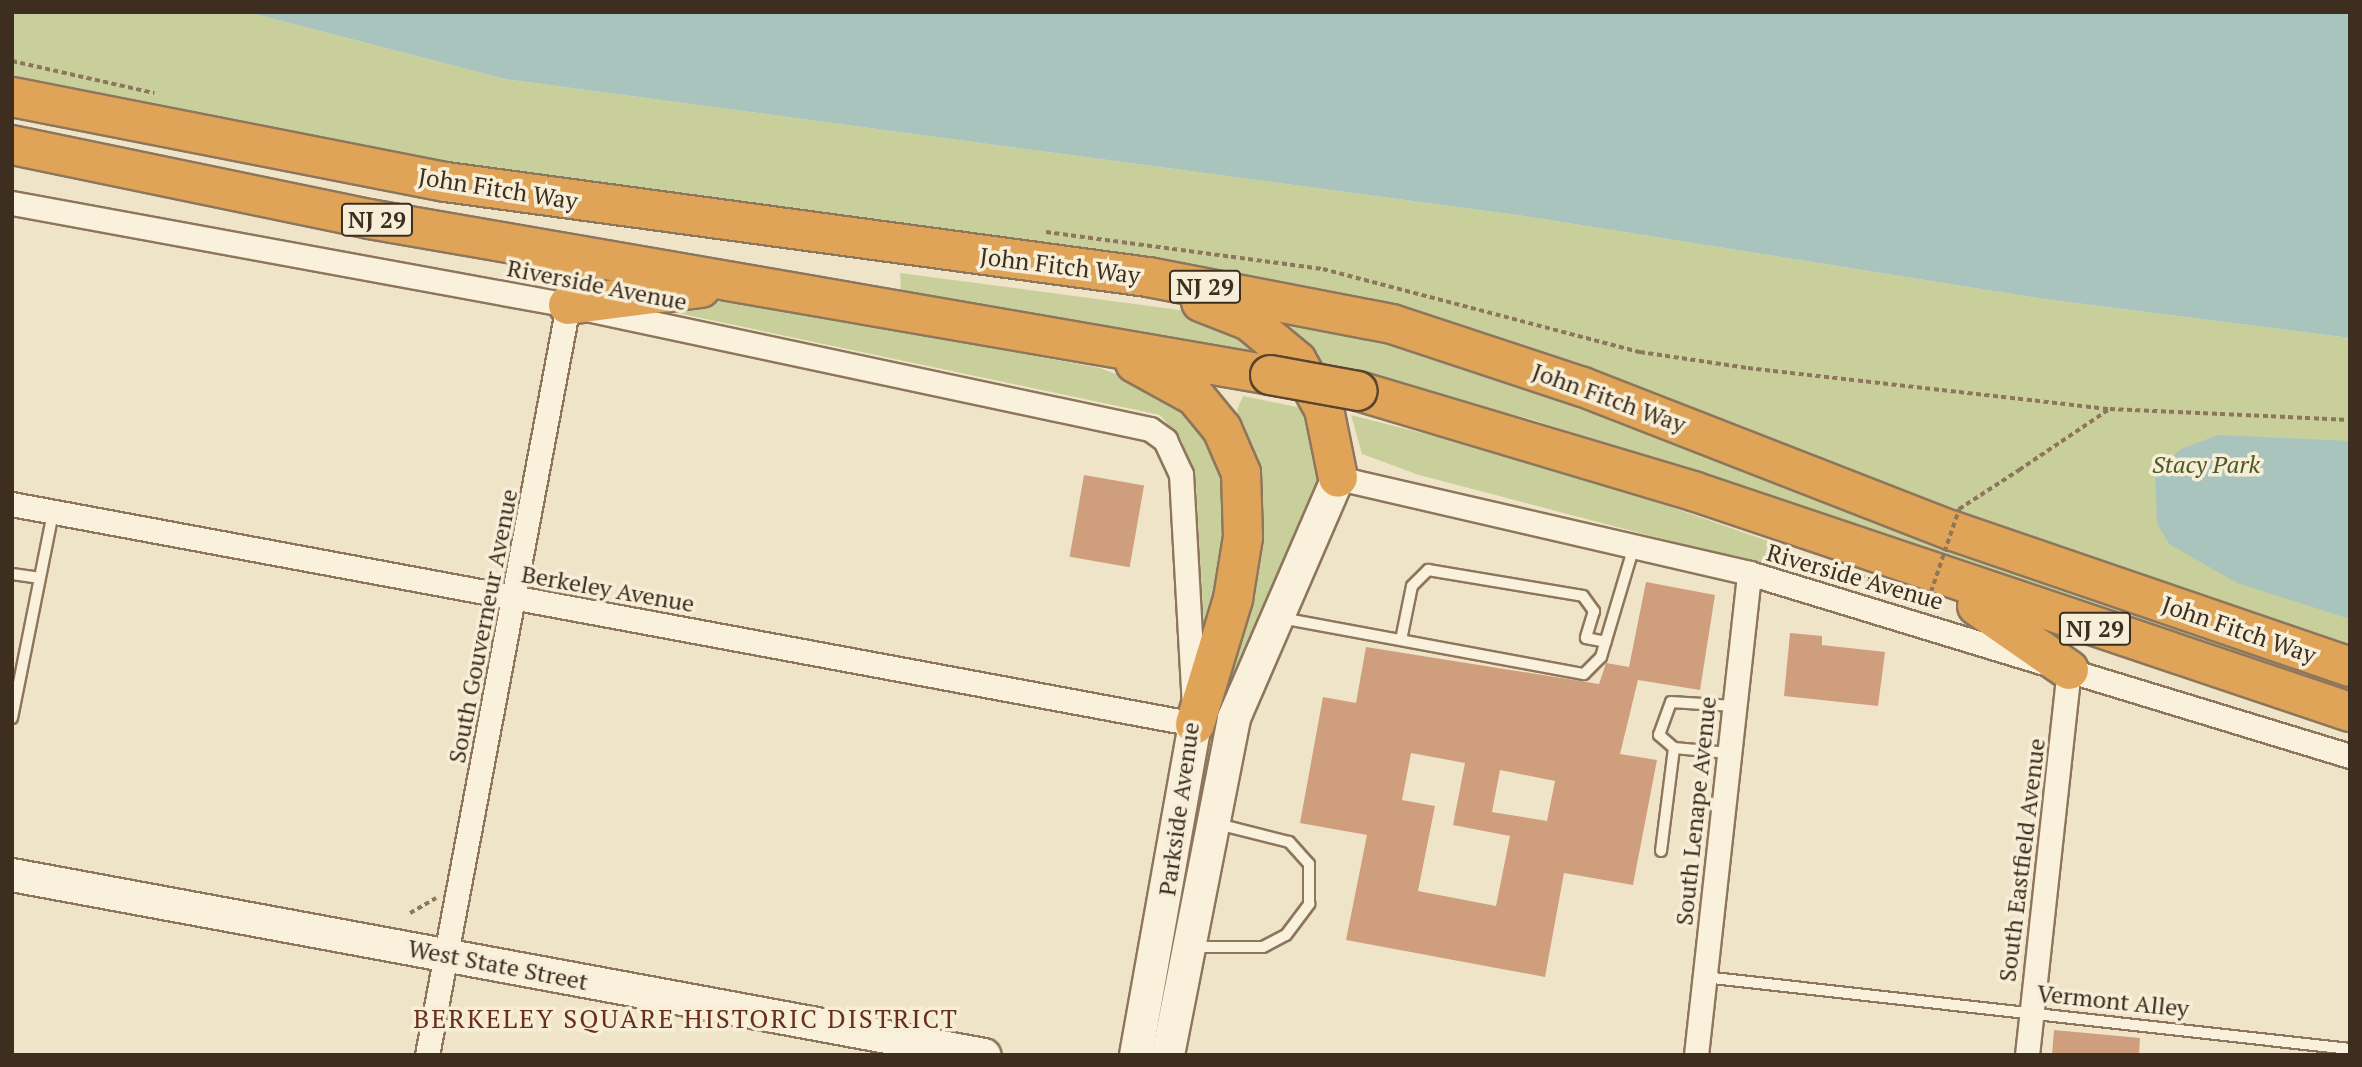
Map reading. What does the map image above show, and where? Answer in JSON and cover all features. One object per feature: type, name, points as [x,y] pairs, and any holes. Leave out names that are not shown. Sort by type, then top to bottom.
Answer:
[{"type":"highway","name":"John Fitch Way","points":[[12,97],[446,182],[1308,304],[1478,350],[1953,531],[2350,667]]},
{"type":"highway","name":"John Fitch Way","points":[[12,145],[369,219],[1358,391],[1526,437],[2350,712]]},
{"type":"highway","points":[[982,256],[1196,300],[1249,321],[1297,361],[1324,408],[1338,478]]},
{"type":"highway","points":[[568,306],[744,283]]},
{"type":"highway","points":[[1092,343],[1195,396],[1222,429],[1241,473],[1243,537],[1233,599],[1195,724]]},
{"type":"highway","points":[[1842,543],[2001,617],[2069,670]]},
{"type":"street","name":"Riverside Avenue","points":[[12,203],[568,306],[1076,411],[1150,429],[1165,440]]},
{"type":"street","name":"South Gouverneur Avenue","points":[[427,1055],[568,306]]},
{"type":"street","name":"Parkside Avenue","points":[[1136,1055],[1195,724],[1189,546],[1181,474],[1165,440]]},
{"type":"street","name":"Riverside Avenue","points":[[1338,478],[1635,544],[1749,573],[2350,756]]},
{"type":"street","name":"Parkside Avenue","points":[[1168,1055],[1210,823],[1234,718],[1281,618],[1338,478]]},
{"type":"street","name":"Berkeley Avenue","points":[[12,504],[1195,724]]},
{"type":"street","name":"South Lenape Avenue","points":[[1696,1055],[1749,573]]},
{"type":"street","name":"South Eastfield Avenue","points":[[2026,1055],[2069,670]]},
{"type":"street","name":"West State Street","points":[[12,875],[984,1055]]},
{"type":"lane","points":[[12,718],[53,512]]},
{"type":"lane","points":[[1281,618],[1584,674],[1594,668],[1606,642],[1635,544]]},
{"type":"lane","points":[[1401,640],[1412,586],[1428,570],[1583,596],[1594,611],[1586,638],[1606,642]]},
{"type":"lane","points":[[12,574],[39,578]]},
{"type":"lane","points":[[1728,753],[1674,748],[1659,735],[1665,707],[1682,699],[1734,706]]},
{"type":"lane","points":[[1661,851],[1674,748]]},
{"type":"lane","points":[[1188,946],[1263,947],[1286,934],[1309,904],[1309,864],[1289,842],[1210,823]]},
{"type":"lane","name":"Vermont Alley","points":[[1704,976],[2350,1049]]},
{"type":"path","points":[[1858,581],[1860,576],[1928,600],[1959,509],[2110,409]]},
{"type":"path","points":[[410,913],[441,896]]},
{"type":"green space","name":"Stacy Park","points":[[12,12],[247,12],[505,79],[1524,216],[2044,299],[2350,338],[2350,667],[1392,324],[12,97]]},
{"type":"green space","points":[[900,273],[1210,314],[1276,355],[901,291]]},
{"type":"green space","points":[[735,301],[1100,368],[1169,394],[1207,431],[1230,476],[1233,549],[1206,667],[1196,483],[1182,441],[1160,415],[644,306]]},
{"type":"green space","points":[[1285,320],[1439,357],[1556,396],[2350,684],[2350,695],[1534,420],[1326,367]]},
{"type":"green space","points":[[1243,396],[1312,410],[1324,479],[1231,690],[1227,682],[1257,548],[1262,493],[1237,410]]},
{"type":"green space","points":[[1351,415],[1560,468],[1782,546],[1777,569],[1419,475],[1362,454]]},
{"type":"water","points":[[247,12],[2350,12],[2350,338],[2044,299],[1524,216],[505,79]]},
{"type":"water","points":[[2218,435],[2350,441],[2350,619],[2237,583],[2169,544],[2157,523],[2155,471],[2181,449]]},
{"type":"building","points":[[1084,475],[1144,486],[1130,567],[1070,557]]},
{"type":"building","points":[[1646,582],[1715,595],[1700,690],[1638,680],[1620,754],[1657,760],[1633,885],[1564,873],[1545,977],[1346,940],[1367,835],[1300,823],[1323,697],[1356,703],[1366,647],[1599,684],[1606,663],[1629,667]],"holes":[[[1411,753],[1465,763],[1453,825],[1510,836],[1496,906],[1418,891],[1435,806],[1402,800]],[[1500,770],[1555,781],[1547,821],[1492,812]]]},
{"type":"building","points":[[1790,633],[1822,636],[1822,645],[1885,652],[1878,706],[1784,696]]},
{"type":"building","points":[[2054,1030],[2140,1038],[2139,1055],[2052,1055]]},
{"type":"district","name":"BERKELEY SQUARE HISTORIC DISTRICT","points":[[686,1019]]}]
